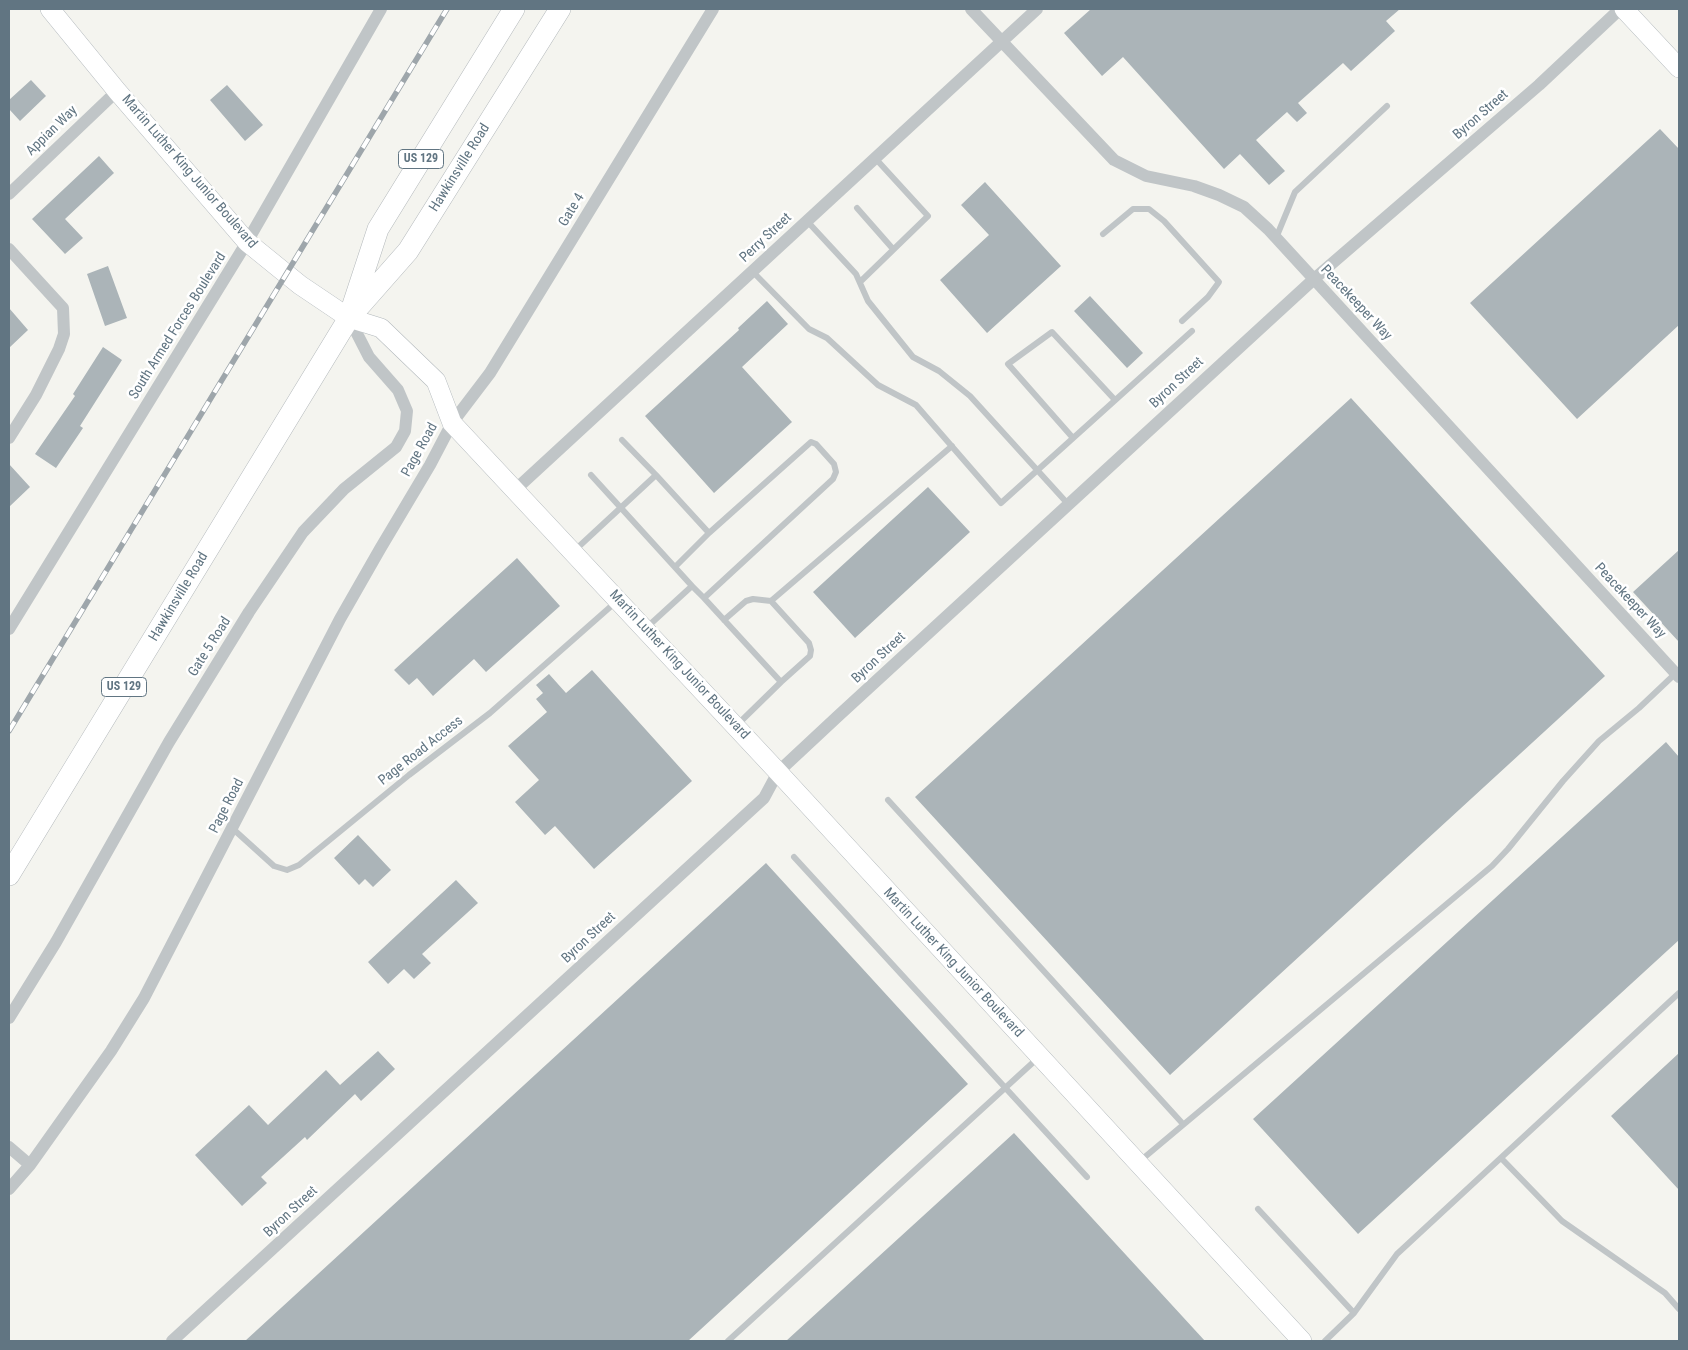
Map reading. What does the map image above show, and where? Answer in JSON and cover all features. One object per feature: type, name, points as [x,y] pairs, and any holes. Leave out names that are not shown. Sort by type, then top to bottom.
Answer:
[{"type":"main road","name":"Hawkinsville Road","points":[[349,318],[378,229],[514,9]]},
{"type":"main road","name":"Hawkinsville Road","points":[[9,875],[349,318],[408,251],[560,9]]},
{"type":"street","name":"South Armed Forces Boulevard","points":[[9,628],[247,242],[381,9]]},
{"type":"street","name":"Gate 4","points":[[452,424],[490,373],[713,9]]},
{"type":"street","name":"Peacekeeper Way","points":[[971,9],[1114,160],[1146,176],[1194,186],[1244,207],[1314,279],[1677,675]]},
{"type":"street","name":"Perry Street","points":[[515,490],[1037,9]]},
{"type":"street","name":"Byron Street","points":[[172,1341],[764,798],[778,772],[1068,504],[1314,279],[1539,85],[1620,9]]},
{"type":"street","points":[[1624,9],[1679,68]]},
{"type":"street","name":"Martin Luther King Junior Boulevard","points":[[57,11],[117,91],[247,242],[300,284],[349,318],[381,328],[436,381],[452,424],[778,772],[1302,1341]]},
{"type":"street","name":"Appian Way","points":[[9,194],[117,91]]},
{"type":"street","points":[[9,248],[63,308],[64,334],[59,349],[36,395],[9,438]]},
{"type":"street","name":"Gate 5 Road","points":[[9,1018],[56,942],[169,742],[260,596],[303,532],[344,489],[396,447],[404,431],[407,411],[398,390],[370,357],[349,318]]},
{"type":"street","name":"Page Road","points":[[9,1189],[30,1165],[111,1050],[144,998],[340,619],[452,424]]},
{"type":"street","points":[[9,1147],[30,1165]]},
{"type":"lane","points":[[1276,238],[1295,192],[1387,106]]},
{"type":"lane","points":[[860,282],[928,216],[875,158]]},
{"type":"lane","points":[[857,208],[894,250]]},
{"type":"lane","points":[[1103,234],[1133,209],[1149,209],[1164,222],[1219,282],[1208,297],[1182,321]]},
{"type":"lane","points":[[808,220],[856,274],[868,301],[913,358],[939,371],[970,396],[1068,504]]},
{"type":"lane","points":[[752,272],[809,329],[827,338],[878,385],[916,405],[1001,503],[1192,331]]},
{"type":"lane","points":[[1073,438],[1008,364],[1052,332],[1115,400]]},
{"type":"lane","points":[[622,440],[709,533]]},
{"type":"lane","points":[[675,567],[709,533],[806,445],[811,442],[816,444],[834,464],[836,472],[833,479],[704,598]]},
{"type":"lane","points":[[771,601],[952,446]]},
{"type":"lane","points":[[591,475],[781,682]]},
{"type":"lane","points":[[573,552],[656,475]]},
{"type":"lane","points":[[644,630],[692,586]]},
{"type":"lane","points":[[724,620],[746,601],[753,599],[771,601],[809,643],[811,650],[810,656],[735,727]]},
{"type":"lane","name":"Page Road Access","points":[[232,828],[274,866],[287,870],[299,865],[409,775],[490,713],[618,601]]},
{"type":"lane","points":[[1137,1164],[1492,866],[1599,741],[1677,675]]},
{"type":"lane","points":[[888,800],[1183,1124]]},
{"type":"lane","points":[[794,857],[1087,1177]]},
{"type":"lane","points":[[1325,1341],[1354,1313],[1397,1254],[1679,994]]},
{"type":"lane","points":[[728,1341],[1039,1057]]},
{"type":"lane","points":[[1501,1158],[1562,1221],[1665,1294],[1679,1309]]},
{"type":"lane","points":[[1258,1209],[1354,1313]]},
{"type":"building","points":[[1091,9],[1400,9],[1386,21],[1395,31],[1351,71],[1343,63],[1298,103],[1307,113],[1297,122],[1287,112],[1256,140],[1285,171],[1269,185],[1240,154],[1224,169],[1123,57],[1102,76],[1064,33]]},
{"type":"building","points":[[31,80],[46,96],[20,121],[9,109],[9,100]]},
{"type":"building","points":[[227,85],[263,125],[245,141],[210,100]]},
{"type":"building","points":[[1660,129],[1679,149],[1679,325],[1577,419],[1470,303]]},
{"type":"building","points":[[99,156],[114,173],[65,219],[83,238],[65,254],[32,219]]},
{"type":"building","points":[[985,182],[1061,266],[987,333],[940,280],[989,235],[961,205]]},
{"type":"building","points":[[108,266],[127,318],[105,326],[87,274]]},
{"type":"building","points":[[1090,296],[1143,353],[1127,368],[1074,311]]},
{"type":"building","points":[[767,301],[788,324],[742,367],[792,422],[714,493],[645,416],[739,330],[738,328]]},
{"type":"building","points":[[9,308],[28,330],[9,348]]},
{"type":"building","points":[[103,347],[122,360],[80,426],[83,428],[56,468],[35,454],[75,396],[73,394]]},
{"type":"building","points":[[1351,398],[1605,676],[1170,1075],[915,797]]},
{"type":"building","points":[[9,464],[30,487],[9,507]]},
{"type":"building","points":[[928,487],[970,532],[855,638],[813,592]]},
{"type":"building","points":[[1679,550],[1679,642],[1633,592]]},
{"type":"building","points":[[517,558],[560,606],[486,672],[474,659],[433,696],[417,678],[409,685],[394,670]]},
{"type":"building","points":[[592,670],[692,781],[594,869],[555,826],[545,835],[515,802],[539,780],[508,746],[547,712],[536,699],[543,693],[536,685],[549,674],[566,693]]},
{"type":"building","points":[[1666,742],[1679,757],[1679,940],[1358,1234],[1253,1119]]},
{"type":"building","points":[[358,835],[391,870],[373,887],[365,879],[359,885],[334,858]]},
{"type":"building","points":[[766,863],[968,1084],[688,1341],[245,1341]]},
{"type":"building","points":[[456,880],[478,903],[422,954],[431,963],[414,979],[404,969],[388,984],[368,962]]},
{"type":"building","points":[[378,1051],[395,1069],[361,1101],[355,1094],[307,1140],[305,1137],[261,1177],[267,1183],[242,1206],[195,1155],[249,1105],[268,1125],[326,1070],[340,1085]]},
{"type":"building","points":[[1679,1053],[1679,1190],[1611,1116]]},
{"type":"building","points":[[1014,1133],[1205,1341],[786,1341]]},
{"type":"railway","points":[[9,731],[447,9]]}]
